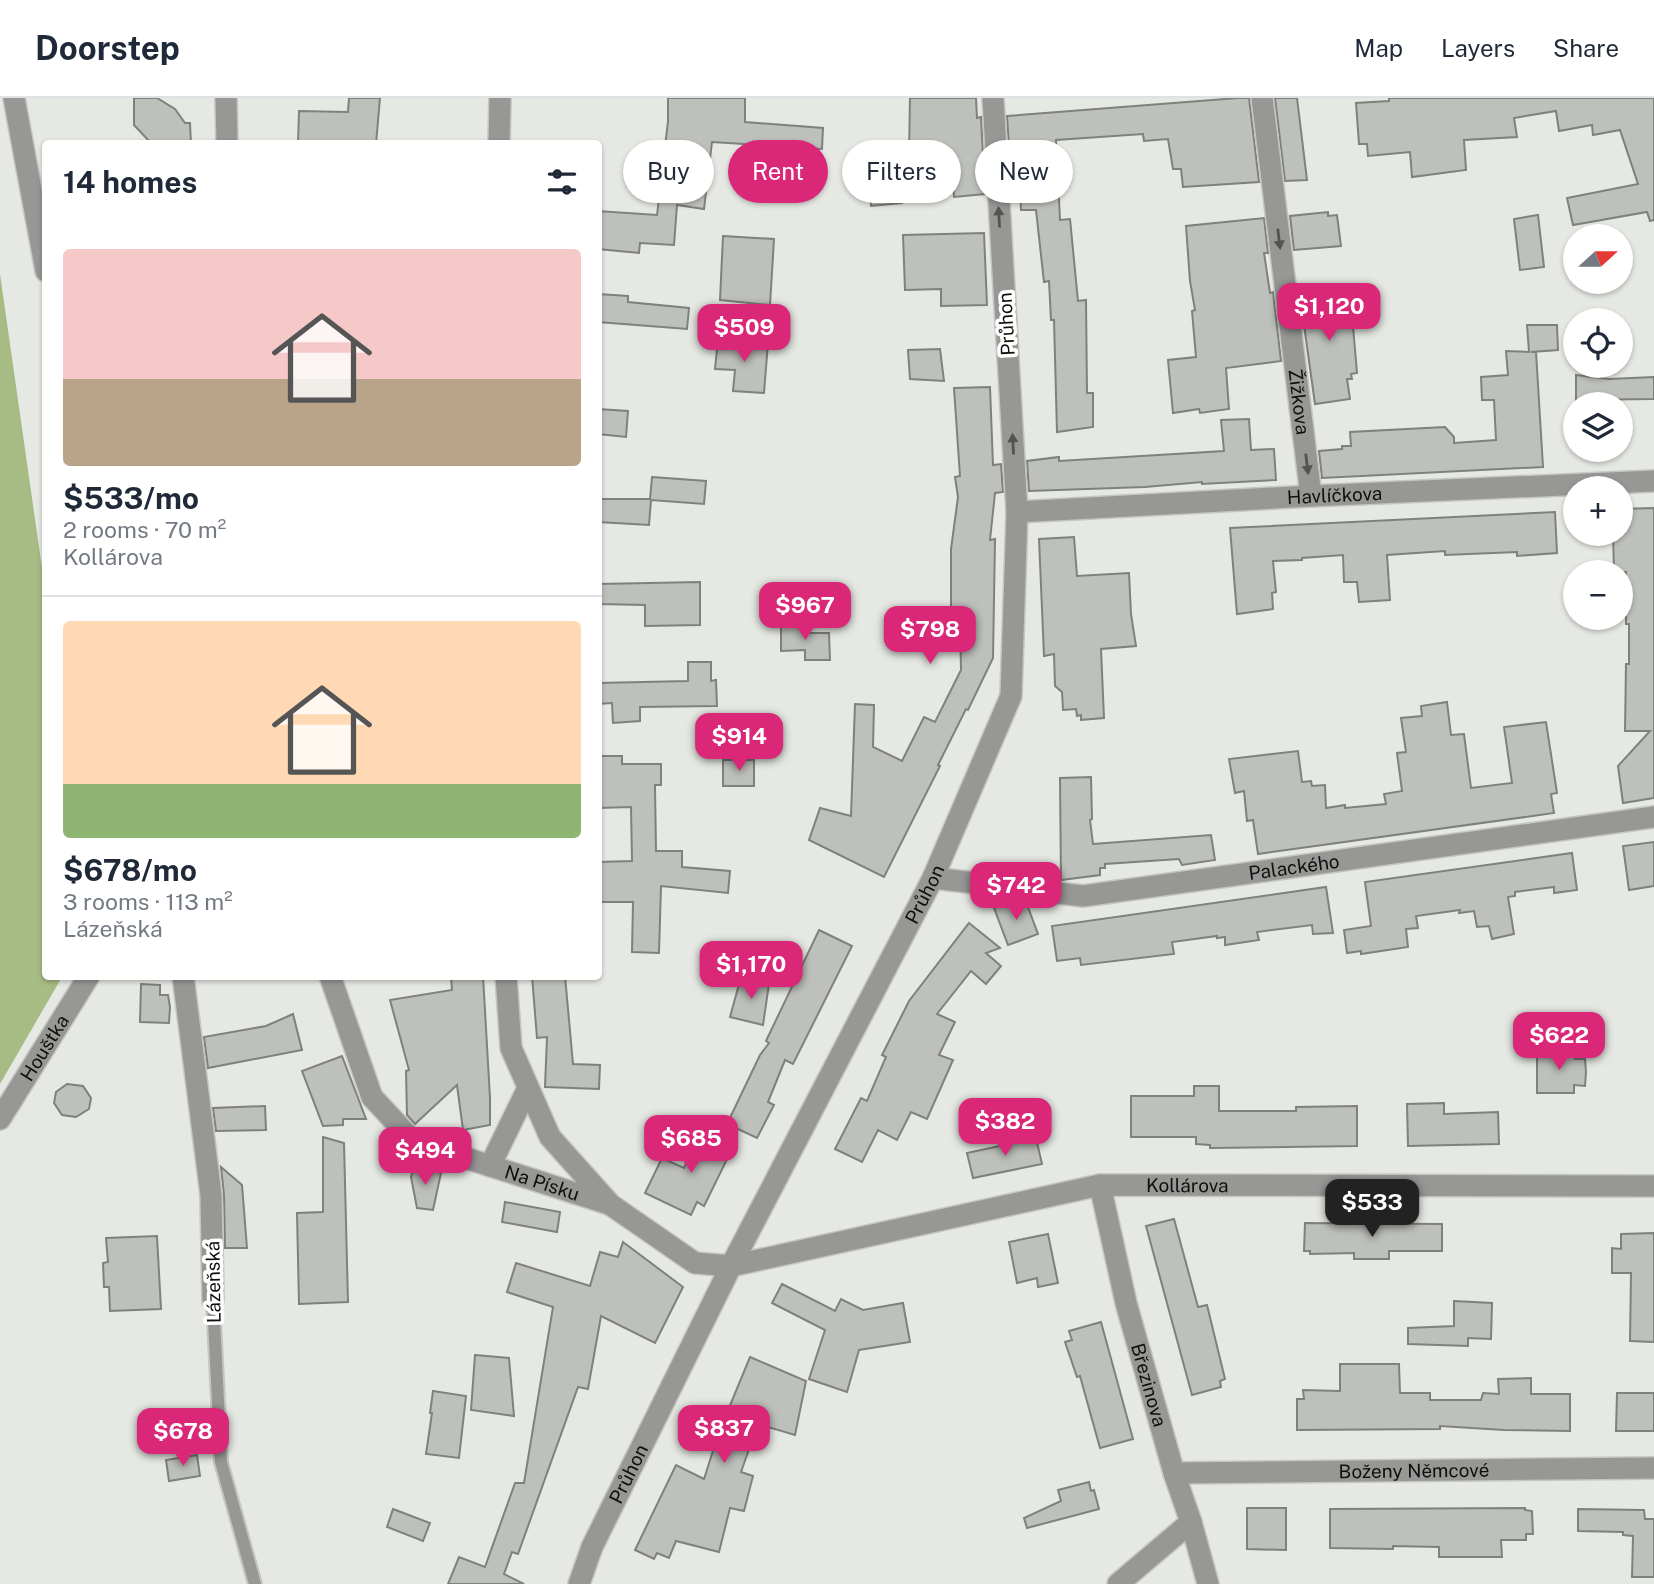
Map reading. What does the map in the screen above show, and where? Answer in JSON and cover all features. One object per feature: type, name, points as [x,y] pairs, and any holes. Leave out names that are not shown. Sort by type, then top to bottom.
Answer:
[{"type":"street","points":[[14,98],[42,249]]},
{"type":"street","points":[[226,98],[227,140]]},
{"type":"street","points":[[499,140],[500,98]]},
{"type":"street","name":"Průhon","points":[[579,1584],[592,1547],[731,1266],[933,878],[1011,696],[1017,512],[993,98]]},
{"type":"street","name":"Žižkova","points":[[1262,98],[1311,496]]},
{"type":"street","name":"Havlíčkova","points":[[1017,512],[1654,481]]},
{"type":"street","name":"Palackého","points":[[933,878],[1083,896],[1654,817]]},
{"type":"street","name":"Houštka","points":[[0,1119],[87,980]]},
{"type":"street","name":"Lázeňská","points":[[184,980],[211,1195],[213,1300]]},
{"type":"street","name":"Na Písku","points":[[331,980],[372,1097],[413,1140],[611,1205]]},
{"type":"street","name":"Na Písku","points":[[506,980],[511,1048],[550,1138],[611,1205],[695,1263],[731,1266]]},
{"type":"street","points":[[490,1166],[528,1088]]},
{"type":"street","name":"Kollárova","points":[[731,1266],[1100,1185],[1654,1186]]},
{"type":"street","name":"Březinova","points":[[1100,1185],[1126,1303],[1208,1584]]},
{"type":"street","name":"Boženy Němcové","points":[[1174,1473],[1654,1468]]},
{"type":"street","points":[[1118,1584],[1191,1522]]},
{"type":"lane","name":"Lázeňská","points":[[213,1300],[221,1462],[255,1584]]},
{"type":"green space","points":[[0,274],[42,568],[42,980],[60,980],[0,1084]]},
{"type":"building","points":[[134,98],[157,98],[175,109],[185,123],[190,123],[191,140],[148,140],[134,125]]},
{"type":"building","points":[[349,98],[380,98],[376,140],[298,140],[299,111],[348,112]]},
{"type":"building","points":[[668,98],[745,98],[745,122],[823,128],[822,140],[728,140],[728,143],[714,140],[666,140]]},
{"type":"building","points":[[910,98],[976,98],[977,118],[981,117],[982,140],[975,140],[975,195],[961,196],[961,140],[909,140]]},
{"type":"building","points":[[1249,98],[1259,182],[1183,187],[1181,169],[1173,169],[1168,139],[1144,141],[1143,134],[1056,140],[1009,140],[1007,116]]},
{"type":"building","points":[[1275,98],[1297,98],[1307,180],[1285,181]]},
{"type":"building","points":[[1389,98],[1654,98],[1654,220],[1650,221],[1647,212],[1573,224],[1567,198],[1638,184],[1620,130],[1593,135],[1592,125],[1559,131],[1556,111],[1514,118],[1517,137],[1464,140],[1466,170],[1412,177],[1410,152],[1368,156],[1367,144],[1359,144],[1356,103],[1389,101]]},
{"type":"building","points":[[658,203],[705,203],[704,209],[677,205],[674,245],[640,243],[639,253],[602,249],[602,211],[657,215]]},
{"type":"building","points":[[871,203],[902,203],[871,206]]},
{"type":"building","points":[[1021,203],[1059,203],[1060,220],[1070,219],[1078,301],[1086,300],[1087,393],[1093,393],[1093,427],[1057,432],[1054,320],[1051,320],[1049,281],[1044,282],[1036,210],[1021,210]]},
{"type":"building","points":[[1328,212],[1328,216],[1337,215],[1341,246],[1294,250],[1290,216]]},
{"type":"building","points":[[1538,215],[1544,267],[1520,270],[1514,219]]},
{"type":"building","points":[[1264,218],[1268,253],[1264,253],[1270,293],[1273,292],[1281,361],[1226,368],[1229,409],[1200,413],[1199,409],[1173,413],[1168,360],[1196,357],[1192,311],[1195,310],[1186,226]]},
{"type":"building","points":[[984,233],[987,305],[941,306],[941,289],[905,290],[903,235]]},
{"type":"building","points":[[723,236],[774,239],[770,305],[720,300]]},
{"type":"building","points":[[1333,285],[1335,305],[1351,303],[1357,373],[1351,374],[1352,379],[1347,379],[1350,399],[1315,404],[1299,289]]},
{"type":"building","points":[[602,294],[628,296],[628,302],[689,308],[687,329],[602,322]]},
{"type":"building","points":[[1527,325],[1557,325],[1558,350],[1531,352],[1536,352],[1543,467],[1322,478],[1319,451],[1351,446],[1350,432],[1445,427],[1454,437],[1454,443],[1496,440],[1494,400],[1482,400],[1481,377],[1508,375],[1506,351],[1529,352]]},
{"type":"building","points":[[718,339],[768,343],[764,393],[733,391],[735,370],[715,369]]},
{"type":"building","points":[[940,349],[944,381],[910,379],[908,350]]},
{"type":"building","points":[[1654,377],[1654,399],[1633,399],[1633,392],[1576,392],[1576,378]]},
{"type":"building","points":[[990,387],[993,465],[1001,464],[1003,492],[995,493],[990,540],[995,539],[993,658],[884,877],[809,840],[820,808],[851,816],[855,704],[874,705],[873,747],[902,761],[924,717],[935,722],[961,670],[960,625],[951,626],[951,549],[958,497],[955,477],[960,476],[954,388]]},
{"type":"building","points":[[602,409],[628,411],[626,437],[602,434]]},
{"type":"building","points":[[1249,419],[1251,450],[1274,449],[1276,480],[1029,491],[1027,461],[1059,457],[1059,461],[1224,451],[1221,420]]},
{"type":"building","points":[[652,477],[706,481],[704,504],[651,500],[649,525],[602,522],[602,499],[650,499]]},
{"type":"building","points":[[1654,508],[1654,798],[1623,803],[1618,766],[1650,731],[1625,731],[1626,664],[1629,664],[1629,630],[1633,630],[1633,560],[1614,560],[1613,546],[1633,546],[1633,509]]},
{"type":"building","points":[[1555,512],[1557,553],[1517,556],[1517,552],[1445,555],[1445,551],[1387,555],[1390,600],[1359,602],[1357,582],[1344,582],[1343,555],[1273,561],[1276,592],[1272,593],[1273,609],[1237,614],[1230,528]]},
{"type":"building","points":[[1074,537],[1077,576],[1129,573],[1136,646],[1101,649],[1104,718],[1081,720],[1076,709],[1063,710],[1062,692],[1055,686],[1054,654],[1044,656],[1039,539]]},
{"type":"building","points":[[700,582],[700,625],[645,626],[645,605],[602,604],[602,584]]},
{"type":"building","points":[[781,623],[805,623],[806,633],[829,633],[830,660],[805,660],[805,650],[781,651]]},
{"type":"building","points":[[688,662],[711,662],[711,681],[716,680],[717,706],[640,707],[640,721],[613,723],[612,703],[602,704],[602,683],[688,681]]},
{"type":"building","points":[[1447,702],[1451,735],[1464,734],[1471,788],[1512,783],[1504,727],[1546,722],[1557,793],[1551,794],[1554,813],[1258,854],[1253,820],[1247,821],[1244,791],[1235,793],[1229,759],[1298,751],[1302,782],[1311,781],[1312,786],[1325,785],[1326,808],[1386,804],[1384,794],[1402,791],[1397,753],[1406,752],[1401,718],[1422,716],[1421,706]]},
{"type":"building","points":[[602,756],[622,756],[622,764],[661,764],[661,785],[655,785],[656,851],[682,851],[682,867],[730,871],[728,893],[661,886],[659,953],[632,952],[633,902],[602,902],[602,862],[632,861],[631,807],[602,808]]},
{"type":"building","points":[[723,760],[754,760],[754,786],[723,786]]},
{"type":"building","points":[[1091,777],[1090,820],[1093,844],[1211,835],[1215,860],[1182,865],[1179,859],[1105,864],[1105,868],[1100,868],[1100,875],[1061,880],[1060,778]]},
{"type":"building","points":[[1654,842],[1654,886],[1629,890],[1623,846]]},
{"type":"building","points":[[1572,853],[1577,890],[1554,893],[1554,887],[1515,892],[1515,896],[1508,897],[1514,934],[1492,939],[1489,926],[1477,927],[1474,911],[1459,913],[1460,910],[1416,916],[1418,928],[1406,929],[1408,947],[1361,954],[1361,951],[1347,953],[1344,930],[1371,926],[1365,882]]},
{"type":"building","points":[[1326,887],[1333,933],[1313,934],[1312,925],[1257,932],[1259,940],[1225,945],[1225,937],[1217,936],[1172,942],[1174,954],[1081,965],[1080,958],[1057,961],[1052,926]]},
{"type":"building","points":[[1018,901],[1026,902],[1038,934],[1008,945],[994,908]]},
{"type":"building","points":[[969,923],[1000,948],[986,953],[1001,966],[986,984],[971,971],[937,1014],[955,1022],[939,1055],[953,1060],[927,1119],[911,1112],[897,1140],[878,1130],[862,1162],[835,1149],[861,1098],[867,1101],[886,1057],[882,1055],[909,1001]]},
{"type":"building","points":[[819,930],[852,946],[793,1064],[785,1060],[768,1102],[774,1105],[757,1138],[727,1124],[760,1055],[769,1043],[766,1041]]},
{"type":"building","points":[[741,977],[769,984],[763,1025],[730,1017]]},
{"type":"building","points":[[451,980],[483,980],[490,1125],[463,1130],[457,1085],[415,1124],[407,1115],[406,1071],[409,1070],[390,1000],[452,990]]},
{"type":"building","points":[[532,980],[565,980],[573,1064],[600,1065],[599,1089],[545,1087],[547,1037],[537,1038]]},
{"type":"building","points":[[141,984],[160,985],[160,995],[168,995],[169,1023],[140,1022]]},
{"type":"building","points":[[293,1014],[302,1050],[208,1068],[204,1037],[266,1026]]},
{"type":"building","points":[[1537,1050],[1575,1051],[1575,1059],[1585,1059],[1585,1086],[1574,1085],[1574,1093],[1537,1093]]},
{"type":"building","points":[[342,1056],[366,1119],[343,1119],[343,1125],[323,1126],[302,1071]]},
{"type":"building","points":[[67,1084],[83,1086],[91,1098],[89,1109],[76,1117],[62,1115],[54,1103],[56,1092]]},
{"type":"building","points":[[1194,1086],[1219,1086],[1219,1111],[1296,1111],[1296,1107],[1357,1106],[1357,1146],[1210,1148],[1210,1145],[1196,1144],[1196,1137],[1131,1137],[1131,1096],[1194,1096]]},
{"type":"building","points":[[1444,1103],[1444,1114],[1498,1112],[1499,1144],[1408,1146],[1407,1104]]},
{"type":"building","points":[[265,1106],[266,1130],[216,1131],[213,1108]]},
{"type":"building","points":[[702,1130],[734,1145],[704,1206],[697,1202],[691,1215],[645,1193],[662,1158],[684,1168]]},
{"type":"building","points":[[323,1137],[344,1143],[348,1302],[299,1304],[297,1213],[323,1212]]},
{"type":"building","points":[[1036,1138],[1042,1164],[973,1178],[967,1153]]},
{"type":"building","points":[[414,1165],[441,1173],[433,1210],[417,1208],[411,1177]]},
{"type":"building","points":[[221,1167],[242,1185],[247,1248],[225,1248]]},
{"type":"building","points":[[505,1202],[560,1212],[557,1232],[502,1222]]},
{"type":"building","points":[[1174,1219],[1198,1307],[1207,1305],[1225,1379],[1220,1381],[1221,1387],[1192,1395],[1146,1226]]},
{"type":"building","points":[[1305,1223],[1442,1224],[1442,1251],[1389,1251],[1389,1259],[1354,1259],[1354,1253],[1310,1254],[1310,1251],[1304,1251]]},
{"type":"building","points":[[1654,1233],[1654,1342],[1630,1341],[1631,1273],[1612,1273],[1612,1248],[1621,1249],[1621,1234]]},
{"type":"building","points":[[1048,1234],[1058,1283],[1038,1287],[1037,1278],[1017,1283],[1009,1242]]},
{"type":"building","points":[[157,1236],[161,1309],[110,1311],[109,1287],[104,1287],[103,1263],[108,1262],[106,1238]]},
{"type":"building","points":[[623,1242],[683,1287],[655,1343],[601,1316],[588,1389],[578,1387],[518,1554],[512,1552],[504,1574],[524,1584],[448,1584],[459,1557],[485,1567],[515,1483],[524,1483],[553,1307],[507,1292],[516,1263],[590,1286],[600,1252],[618,1257]]},
{"type":"building","points":[[782,1284],[835,1311],[841,1299],[863,1310],[903,1303],[910,1342],[859,1350],[847,1392],[809,1379],[825,1330],[772,1303]]},
{"type":"building","points":[[1454,1301],[1492,1303],[1491,1339],[1468,1338],[1468,1346],[1408,1344],[1408,1328],[1454,1326]]},
{"type":"building","points":[[1101,1322],[1133,1439],[1100,1448],[1080,1376],[1077,1377],[1065,1342],[1072,1340],[1069,1331]]},
{"type":"building","points":[[475,1355],[509,1358],[514,1416],[471,1410]]},
{"type":"building","points":[[750,1357],[806,1381],[795,1435],[758,1424],[741,1472],[753,1476],[744,1511],[730,1508],[719,1552],[676,1541],[669,1558],[657,1553],[654,1559],[635,1550],[676,1465],[704,1479],[717,1438],[715,1432],[718,1423],[724,1420]]},
{"type":"building","points":[[1340,1364],[1399,1364],[1400,1393],[1430,1393],[1430,1400],[1481,1400],[1483,1393],[1499,1394],[1498,1379],[1531,1378],[1531,1394],[1570,1394],[1570,1431],[1440,1426],[1440,1429],[1297,1430],[1297,1399],[1304,1399],[1303,1390],[1340,1391]]},
{"type":"building","points":[[433,1391],[466,1396],[459,1458],[426,1454]]},
{"type":"building","points":[[1617,1393],[1654,1393],[1654,1431],[1616,1431]]},
{"type":"building","points":[[197,1455],[200,1476],[169,1481],[166,1460]]},
{"type":"building","points":[[1089,1482],[1099,1509],[1027,1528],[1024,1518],[1061,1501],[1058,1490]]},
{"type":"building","points":[[1247,1508],[1286,1508],[1286,1550],[1247,1549]]},
{"type":"building","points":[[1525,1508],[1532,1511],[1533,1534],[1526,1534],[1526,1540],[1501,1540],[1502,1557],[1439,1557],[1439,1547],[1330,1548],[1330,1509]]},
{"type":"building","points":[[393,1509],[430,1523],[423,1541],[387,1527]]},
{"type":"building","points":[[1578,1509],[1644,1510],[1645,1519],[1654,1519],[1654,1577],[1632,1577],[1633,1536],[1623,1535],[1623,1532],[1578,1531]]}]
